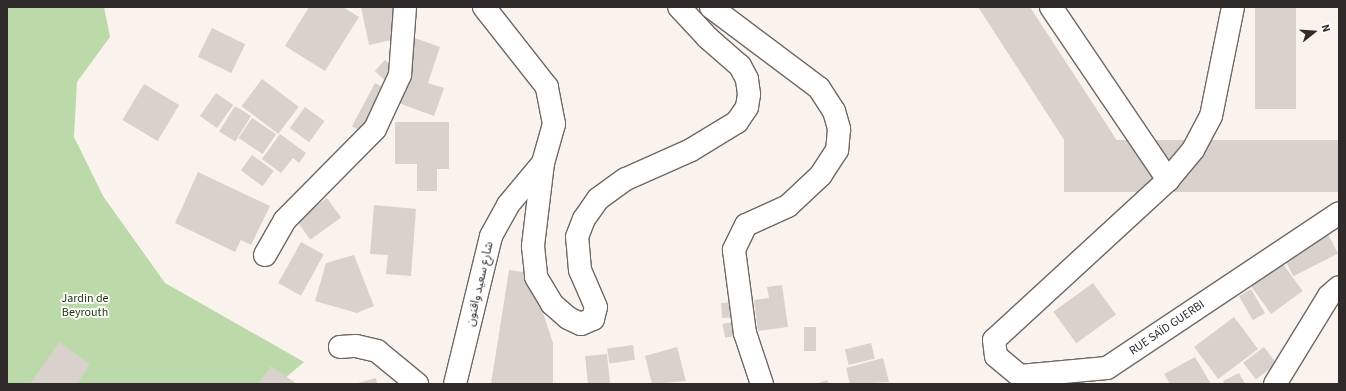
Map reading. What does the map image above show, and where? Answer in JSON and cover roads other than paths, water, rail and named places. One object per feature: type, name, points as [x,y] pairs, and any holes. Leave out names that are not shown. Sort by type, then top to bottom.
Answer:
[{"type":"street","points":[[265,255],[284,220],[375,129],[400,76],[405,7]]},
{"type":"street","name":"شارع سعيد واقنون","points":[[455,384],[491,236],[508,205],[544,163],[554,124],[547,87],[484,7]]},
{"type":"street","points":[[544,163],[533,246],[536,277],[552,304],[568,318],[581,324],[593,319],[596,307],[580,270],[577,237],[584,219],[598,199],[626,179],[691,150],[738,122],[746,107],[749,94],[747,79],[740,66],[708,38],[679,7]]},
{"type":"street","points":[[711,7],[819,88],[834,111],[839,129],[837,150],[821,175],[788,206],[746,225],[734,250],[745,333],[762,384]]},
{"type":"street","points":[[1051,7],[1168,180],[1193,150],[1210,116],[1233,7]]},
{"type":"street","name":"RUE SAÏD GUERBI","points":[[1168,180],[994,340],[996,356],[1020,376],[1107,368],[1339,213]]},
{"type":"street","points":[[1275,384],[1336,293]]},
{"type":"street","points":[[340,347],[356,346],[377,351],[417,384]]},
{"type":"park label","name":"Jardin de Beyrouth","points":[[85,306]]}]
